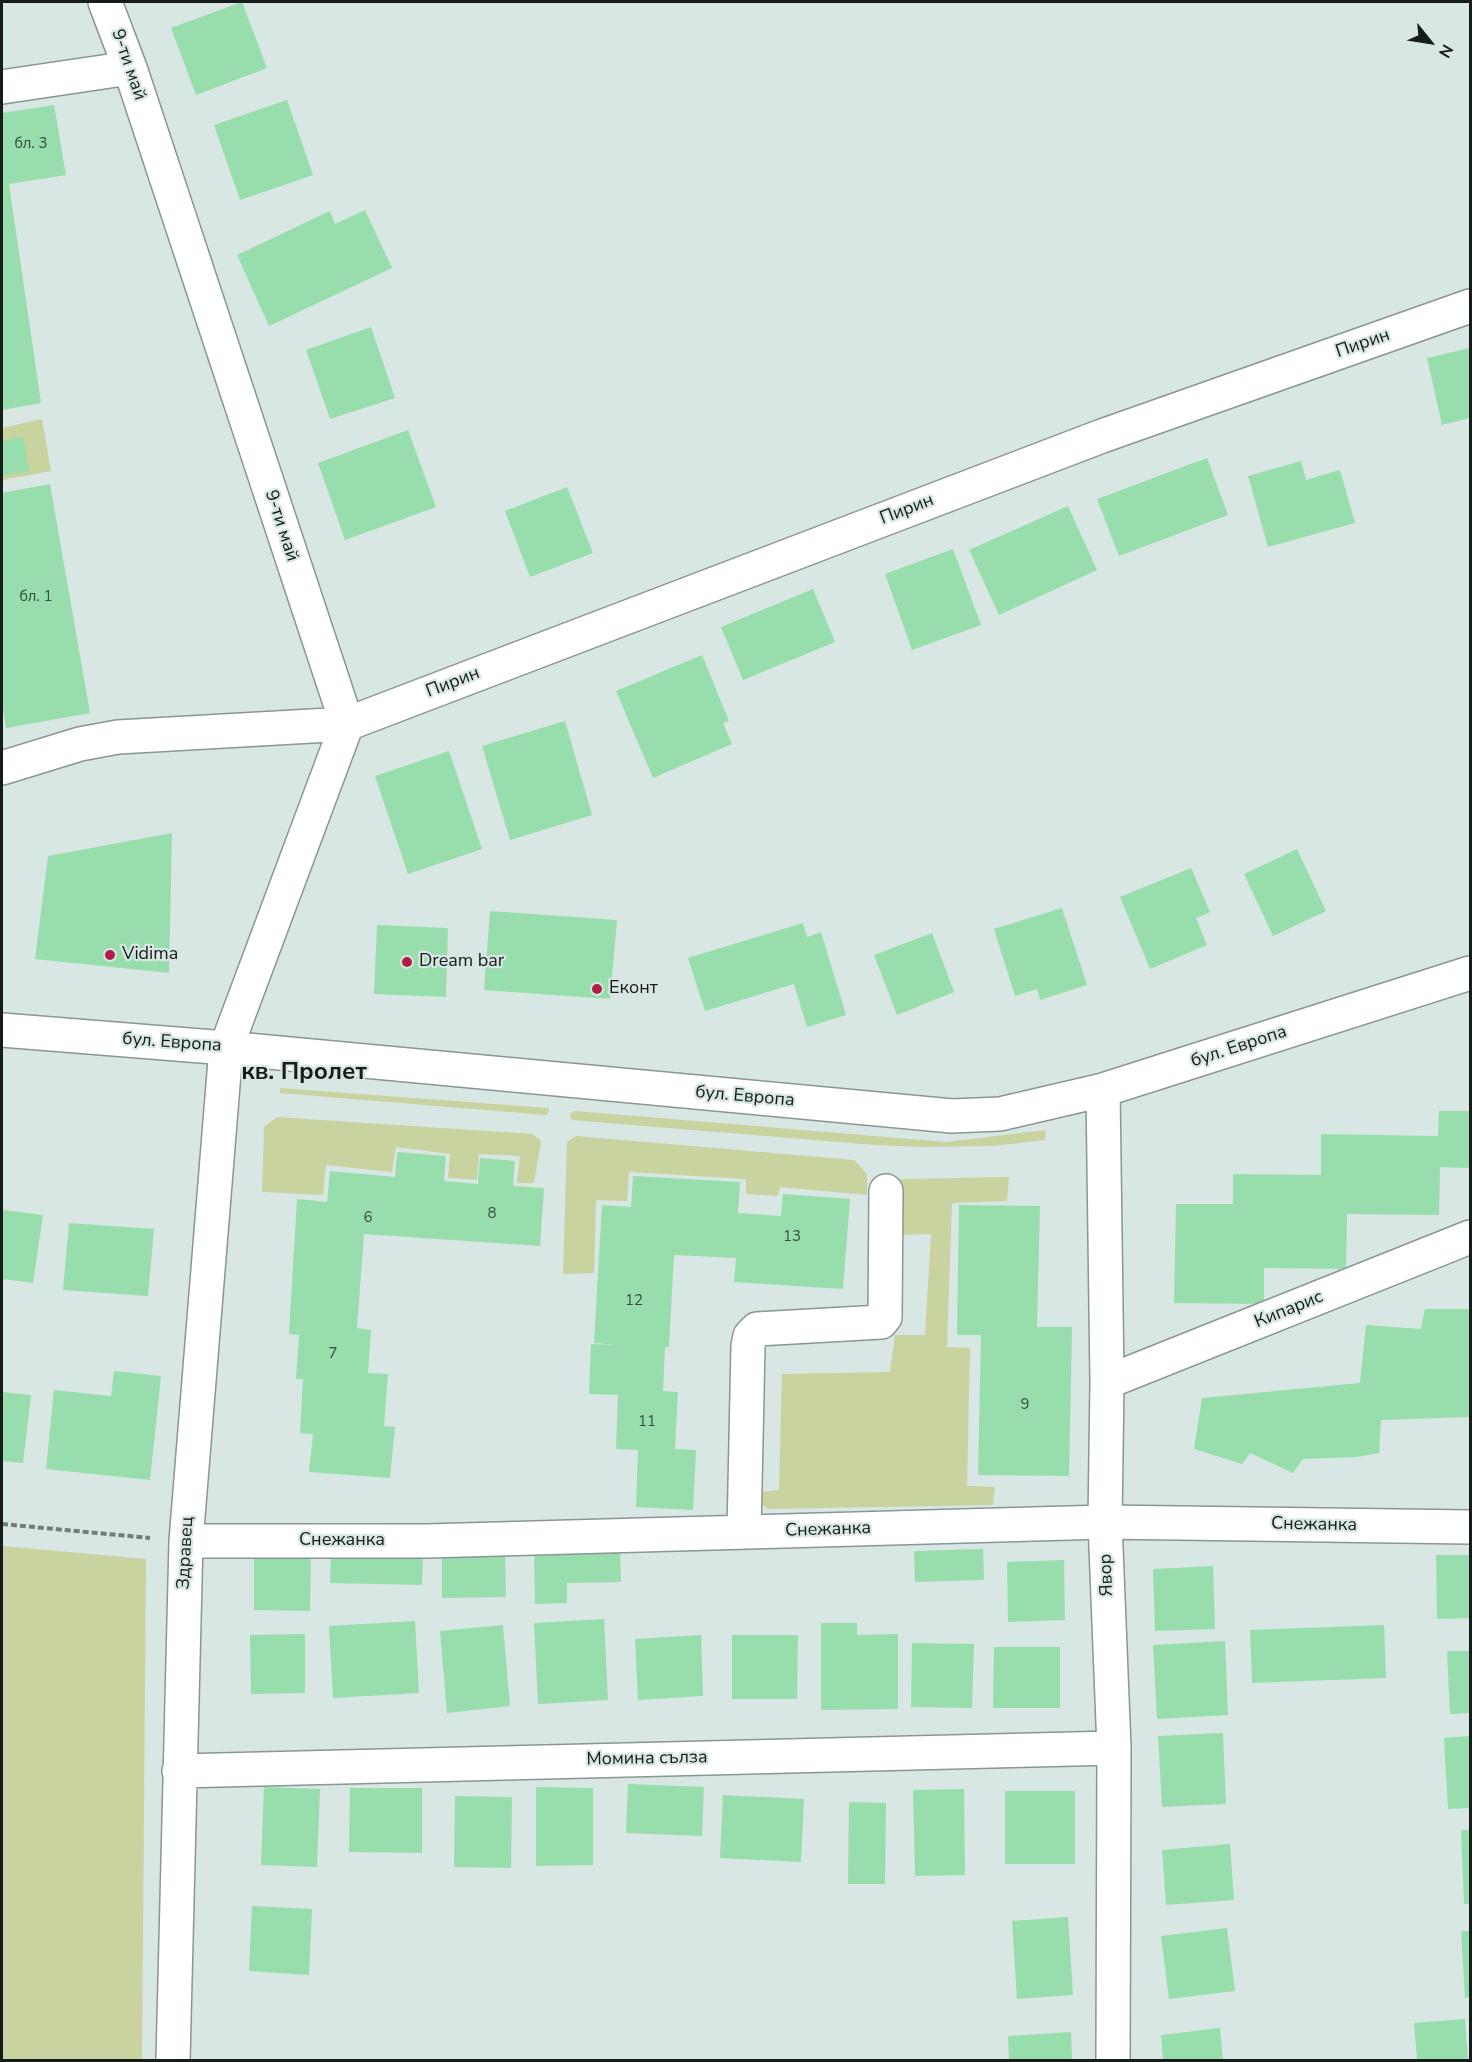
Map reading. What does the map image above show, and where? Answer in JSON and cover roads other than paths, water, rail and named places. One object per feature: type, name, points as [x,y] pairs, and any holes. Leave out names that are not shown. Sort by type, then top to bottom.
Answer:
[{"type":"street","name":"9-ти май","points":[[105,2],[130,68],[347,724]]},
{"type":"street","points":[[2,87],[130,68]]},
{"type":"street","name":"Пирин","points":[[2,768],[80,744],[118,737],[347,724],[1102,436],[1470,306]]},
{"type":"street","points":[[226,1048],[347,724]]},
{"type":"street","name":"бул. Европа","points":[[2,1030],[226,1048],[951,1116],[1000,1114],[1103,1090],[1470,973]]},
{"type":"street","name":"Здравец","points":[[173,2061],[186,1541],[226,1048]]},
{"type":"street","name":"Явор","points":[[1103,1090],[1107,1382],[1105,1522],[1114,1748],[1113,2061]]},
{"type":"street","points":[[744,1532],[750,1336],[757,1329],[881,1322],[885,1317],[886,1191]]},
{"type":"street","name":"Кипарис","points":[[1107,1382],[1470,1237]]},
{"type":"street","name":"Снежанка","points":[[186,1541],[427,1541],[1105,1522],[1470,1527]]},
{"type":"street","name":"Момина сълза","points":[[180,1771],[1114,1748]]},
{"type":"place","name":"Vidima","points":[[110,955]]},
{"type":"place","name":"Dream bar","points":[[407,962]]},
{"type":"place","name":"Еконт","points":[[597,989]]},
{"type":"district","name":"кв. Пролет","points":[[304,1073]]}]
